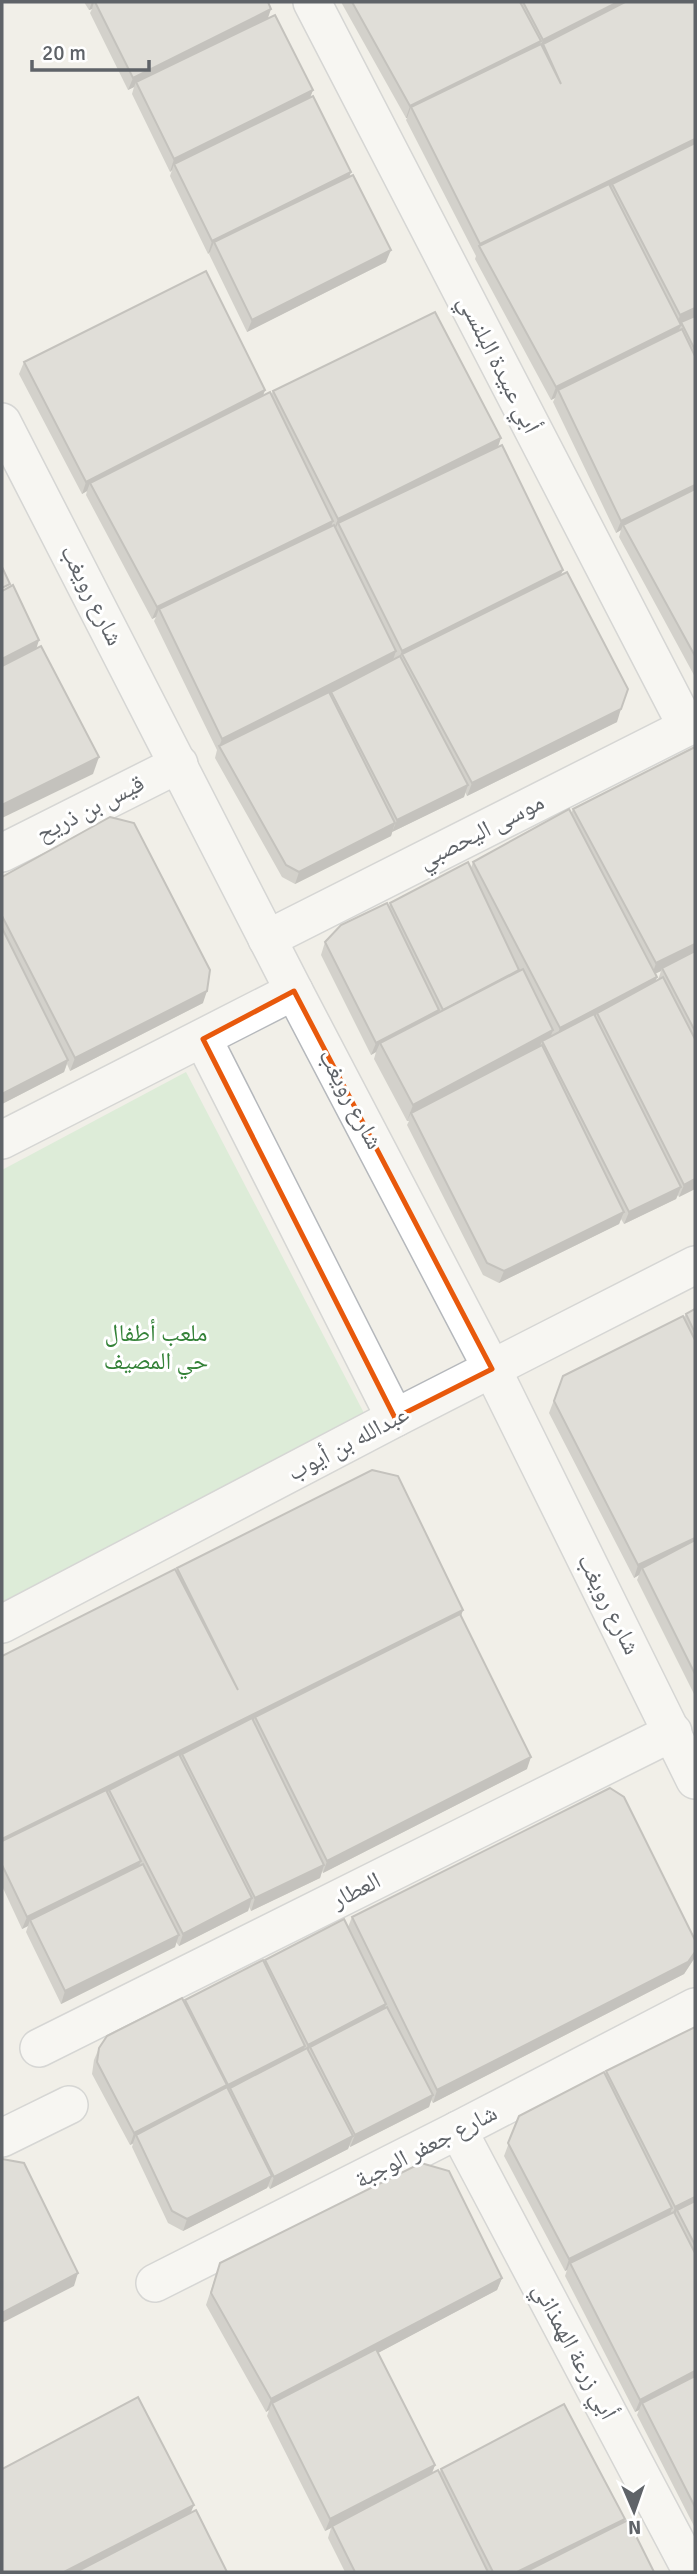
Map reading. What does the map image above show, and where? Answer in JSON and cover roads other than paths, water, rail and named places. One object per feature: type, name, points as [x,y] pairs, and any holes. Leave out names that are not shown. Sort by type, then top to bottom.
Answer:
[{"type":"street","name":"أبي عبيدة البلنسي","points":[[312,2],[691,725]]},
{"type":"street","name":"شارع رويغب","points":[[2,422],[267,939],[492,1369],[695,1780]]},
{"type":"street","name":"موسى اليحصبي","points":[[267,939],[691,725]]},
{"type":"street","name":"قيس بن ذريح","points":[[2,853],[179,764]]},
{"type":"street","points":[[2,1140],[294,990]]},
{"type":"street","points":[[203,1039],[395,1418]]},
{"type":"street","name":"عبدالله بن أيوب","points":[[2,1624],[395,1418],[695,1265]]},
{"type":"street","name":"العطار","points":[[39,2048],[673,1732]]},
{"type":"street","name":"شارع جعفر الوجبة","points":[[155,2283],[695,2007]]},
{"type":"street","points":[[2,2137],[69,2105]]},
{"type":"street","name":"أبي زرعة الهمذاني","points":[[458,2130],[692,2572]]},
{"type":"park label","name":"ملعب أطفال حي المصيف","points":[[156,1347]]}]
